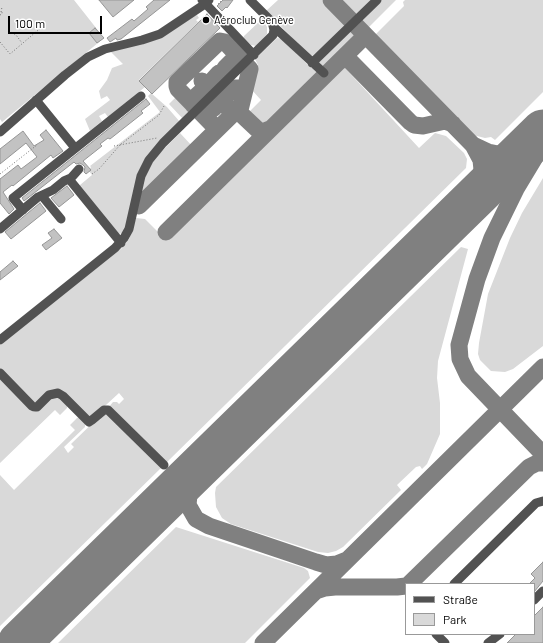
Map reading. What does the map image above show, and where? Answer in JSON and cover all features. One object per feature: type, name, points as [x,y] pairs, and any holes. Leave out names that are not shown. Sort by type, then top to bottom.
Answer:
[{"type":"street","points":[[250,0],[270,20],[274,27],[324,73]]},
{"type":"street","points":[[312,63],[376,0]]},
{"type":"street","points":[[0,132],[75,67],[93,54],[105,49],[160,34],[205,1],[254,55]]},
{"type":"street","points":[[0,327],[3,338],[121,243],[129,229],[141,176],[149,160],[164,143],[273,35],[274,27]]},
{"type":"street","points":[[23,210],[13,198],[141,96]]},
{"type":"street","points":[[36,100],[75,148]]},
{"type":"street","points":[[0,228],[42,196],[53,190],[64,180],[69,180],[79,169]]},
{"type":"street","points":[[69,180],[121,243]]},
{"type":"street","points":[[42,196],[61,220]]},
{"type":"street","points":[[0,374],[34,407],[38,407],[49,395],[58,393],[63,396],[89,422],[104,410],[108,410],[164,464]]},
{"type":"street","points":[[455,583],[536,503],[543,501]]},
{"type":"street","points":[[535,599],[543,591]]},
{"type":"street","points":[[437,635],[445,643]]},
{"type":"street","points":[[488,643],[499,635]]},
{"type":"path","points":[[0,16],[2,14],[2,7]]},
{"type":"path","points":[[0,42],[10,54],[43,26]]},
{"type":"path","points":[[9,31],[16,35],[22,43]]},
{"type":"path","points":[[92,174],[99,169],[120,145],[159,115],[164,106]]},
{"type":"path","points":[[114,146],[158,138]]},
{"type":"path","points":[[0,174],[37,145]]},
{"type":"green space","points":[[0,0],[74,0],[104,38],[2,122],[0,119]]},
{"type":"green space","points":[[278,0],[322,0],[345,23],[344,29],[314,56],[309,55],[266,11]]},
{"type":"green space","points":[[340,0],[396,0],[369,27],[366,27]]},
{"type":"green space","points":[[405,0],[543,0],[543,92],[495,140],[491,137],[485,138],[473,135],[375,35],[404,6],[403,2]]},
{"type":"green space","points":[[197,15],[199,18],[196,20],[198,22],[139,80],[145,87],[108,117],[105,113],[99,116],[102,121],[90,131],[85,119],[110,100],[107,96],[101,99],[99,91],[107,80],[112,68],[123,64],[110,51]]},
{"type":"green space","points":[[262,19],[267,27],[267,34],[256,46],[251,45],[243,39],[244,36]]},
{"type":"green space","points":[[352,31],[356,36],[355,39],[325,71],[317,60],[346,33]]},
{"type":"green space","points":[[277,38],[282,39],[311,68],[323,74],[269,127],[264,128],[258,126],[249,116],[249,112],[261,100],[250,88],[256,67],[258,65],[255,59]]},
{"type":"green space","points":[[341,66],[346,69],[419,148],[435,133],[446,136],[464,153],[467,159],[466,168],[166,463],[108,408],[113,402],[117,402],[119,404],[124,399],[119,393],[93,417],[90,417],[63,393],[36,405],[0,370],[0,345],[122,248],[129,239],[136,218],[145,219],[164,238]]},
{"type":"green space","points":[[151,93],[167,107],[180,122],[154,149],[123,233],[118,234],[80,187],[80,185],[92,175],[89,171],[90,166],[160,112],[148,96]]},
{"type":"green space","points":[[177,96],[192,111],[183,119],[169,104]]},
{"type":"green space","points":[[180,133],[193,147],[186,154],[188,157],[138,204],[142,185],[149,167],[155,158]]},
{"type":"green space","points":[[543,178],[543,346],[513,369],[505,372],[491,371],[480,360],[478,354],[488,294],[510,238],[522,213]]},
{"type":"green space","points":[[461,247],[468,249],[438,361],[437,378],[440,403],[440,434],[427,464],[422,469],[420,466],[416,467],[397,485],[401,490],[343,547],[336,551],[328,553],[318,552],[231,524],[222,518],[216,507],[216,487]]},
{"type":"green space","points":[[0,377],[34,412],[50,397],[56,395],[67,404],[67,408],[60,415],[55,410],[0,463]]},
{"type":"green space","points":[[105,411],[162,467],[0,626],[0,475],[14,490],[75,430],[70,425],[77,418],[79,417],[85,421],[85,427],[64,447],[68,453],[74,447],[71,444]]},
{"type":"green space","points":[[176,527],[304,568],[308,571],[310,578],[245,643],[58,643]]},
{"type":"building","points":[[99,0],[134,0],[113,17]]},
{"type":"building","points":[[154,0],[170,0],[121,39],[117,40],[116,38],[110,42],[107,38],[132,19],[134,21],[148,9],[146,7]]},
{"type":"building","points":[[223,0],[233,0],[227,8],[226,7],[222,11],[217,6]]},
{"type":"building","points":[[207,14],[220,28],[152,94],[139,81]]},
{"type":"building","points":[[95,28],[104,38],[97,43],[89,33]]},
{"type":"building","points":[[146,99],[150,104],[141,111],[143,113],[110,139],[108,138],[100,144],[102,146],[83,161],[91,170],[86,174],[84,172],[85,167],[83,165],[80,163],[76,164],[74,162],[24,201],[22,198]]},
{"type":"building","points":[[46,130],[63,151],[53,158],[51,155],[13,186],[12,185],[3,192],[14,209],[9,214],[0,203],[0,179],[18,165],[21,169],[37,157],[26,143],[0,164],[0,149],[23,131],[34,146],[44,140],[40,135]]},
{"type":"building","points":[[67,186],[74,195],[59,207],[51,198]]},
{"type":"building","points":[[40,203],[46,211],[11,239],[5,232]]},
{"type":"building","points":[[54,229],[62,238],[46,250],[42,245],[52,238],[48,233]]},
{"type":"building","points":[[13,261],[18,266],[0,280],[0,272]]},
{"type":"building","points":[[543,562],[543,581],[535,591],[535,583],[530,583],[535,578],[531,574]]},
{"type":"building","points":[[543,607],[543,643],[507,643],[515,635],[535,635],[535,615]]},
{"type":"taxiway","points":[[331,0],[473,145],[488,152],[498,154],[525,148]]},
{"type":"taxiway","points":[[166,232],[362,39],[369,39]]},
{"type":"taxiway","points":[[220,126],[217,127],[213,125],[178,89],[177,86],[177,82],[220,41],[225,42],[250,69],[240,110],[241,114]]},
{"type":"taxiway","points":[[193,105],[193,99],[204,89],[210,89],[209,84],[219,73],[225,73],[225,68],[235,58],[241,58]]},
{"type":"taxiway","points":[[341,60],[346,59],[351,62],[414,125],[423,126],[445,121],[453,124]]},
{"type":"taxiway","points":[[202,81],[232,112],[235,112]]},
{"type":"taxiway","points":[[213,109],[234,88],[240,88]]},
{"type":"taxiway","points":[[139,206],[235,112],[241,114],[259,131],[270,129]]},
{"type":"taxiway","points":[[543,144],[516,189],[492,238],[477,279],[459,345],[460,359],[468,376],[543,454]]},
{"type":"taxiway","points":[[473,145],[481,160],[482,170],[476,197]]},
{"type":"taxiway","points":[[263,643],[543,367]]},
{"type":"taxiway","points":[[410,583],[529,467],[537,463],[543,463]]},
{"type":"taxiway","points":[[191,475],[188,505],[196,519],[209,526],[326,565],[337,564],[347,560]]},
{"type":"taxiway","points":[[316,591],[335,587],[405,586]]},
{"type":"runway","points":[[19,643],[543,131]]},
{"type":"place","name":"Aéroclub Genève","points":[[206,20]]}]
